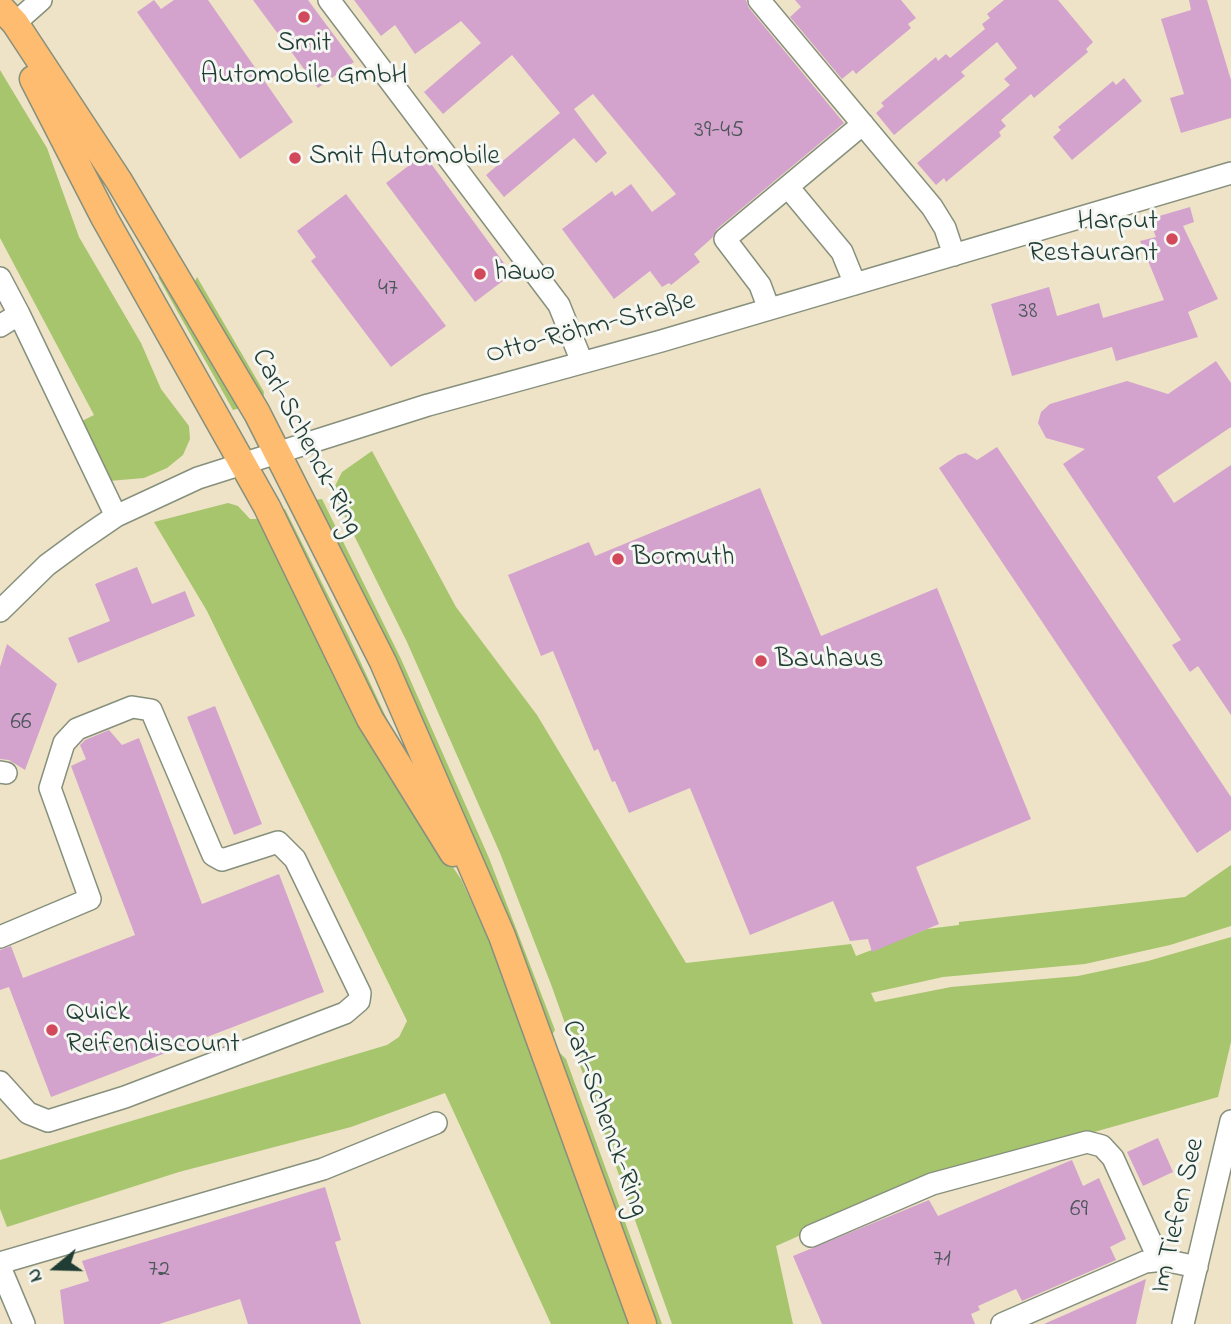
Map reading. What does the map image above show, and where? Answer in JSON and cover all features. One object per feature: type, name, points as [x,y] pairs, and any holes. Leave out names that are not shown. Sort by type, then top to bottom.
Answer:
[{"type":"main road","name":"Carl-Schenck-Ring","points":[[5,19],[119,181],[276,452],[383,662],[502,936],[643,1324]]},
{"type":"main road","name":"Carl-Schenck-Ring","points":[[5,19],[105,219],[287,547],[370,719],[502,936]]},
{"type":"street","points":[[5,19],[41,0]]},
{"type":"street","points":[[329,0],[559,305],[582,362]]},
{"type":"street","points":[[760,0],[932,207],[945,228],[954,255]]},
{"type":"street","points":[[769,309],[760,285],[725,239],[863,124]]},
{"type":"street","name":"Otto-Röhm-Straße","points":[[0,611],[47,565],[116,516],[186,482],[276,452],[1231,173]]},
{"type":"street","points":[[788,187],[842,253],[855,284]]},
{"type":"street","points":[[0,278],[116,516]]},
{"type":"street","points":[[0,326],[19,314]]},
{"type":"street","points":[[0,937],[90,899],[50,788],[64,743],[77,729],[132,707],[151,710],[213,855],[222,860],[278,842],[295,859],[360,993],[359,1001],[345,1013],[125,1097],[48,1121],[28,1113],[0,1082]]},
{"type":"street","name":"Im Tiefen See","points":[[1184,1324],[1231,1121]]},
{"type":"street","points":[[24,1324],[0,1265],[323,1169],[436,1123]]},
{"type":"street","points":[[811,1236],[932,1184],[1087,1142],[1102,1146],[1113,1158],[1159,1260]]},
{"type":"street","points":[[1002,1324],[1136,1265],[1159,1260],[1197,1267]]},
{"type":"green space","points":[[0,70],[47,148],[79,237],[141,343],[161,389],[189,426],[190,439],[183,455],[167,468],[144,478],[109,481],[82,421],[94,415],[0,238]]},
{"type":"green space","points":[[164,275],[240,408],[233,410],[158,277]]},
{"type":"green space","points":[[197,277],[264,392],[263,401],[194,283]]},
{"type":"green space","points":[[372,451],[456,607],[537,715],[686,963],[851,944],[856,956],[927,929],[959,925],[959,922],[1185,897],[1231,865],[1231,926],[1170,945],[1085,964],[943,977],[871,993],[875,1002],[951,987],[1078,976],[1148,961],[1231,937],[1231,1042],[1218,1097],[928,1179],[776,1246],[793,1324],[672,1324],[552,987],[500,853],[407,642],[337,501],[334,488],[342,472]]},
{"type":"green space","points":[[322,499],[401,659],[489,858],[555,1030],[550,1038],[315,500]]},
{"type":"green space","points":[[228,503],[238,506],[250,519],[258,519],[377,757],[461,879],[503,971],[629,1324],[551,1324],[445,1093],[351,1127],[179,1172],[7,1227],[0,1209],[0,1160],[387,1045],[399,1037],[407,1021],[207,611],[154,522]]},
{"type":"green space","points":[[285,509],[397,741],[390,744],[278,511]]},
{"type":"green space","points":[[558,1051],[566,1059],[662,1324],[652,1324]]},
{"type":"building","points":[[154,0],[161,9],[174,0],[208,0],[293,122],[240,159],[137,12]]},
{"type":"building","points":[[253,0],[308,0],[354,62],[318,88]]},
{"type":"building","points":[[354,0],[746,0],[749,8],[844,123],[717,229],[712,238],[694,254],[700,262],[671,285],[669,283],[662,287],[650,271],[614,299],[562,229],[612,191],[615,196],[631,184],[652,212],[676,194],[593,94],[574,109],[607,153],[596,163],[574,138],[504,197],[486,175],[560,113],[512,55],[443,114],[424,92],[481,43],[461,21],[415,54],[395,25],[381,36]]},
{"type":"building","points":[[795,0],[901,0],[916,18],[908,24],[911,28],[856,74],[853,70],[842,79],[790,17],[801,7]]},
{"type":"building","points":[[1004,0],[1058,0],[1093,42],[1086,49],[1088,52],[1034,98],[1031,94],[1001,120],[1006,126],[999,132],[1001,136],[946,182],[944,178],[936,185],[917,163],[1010,85],[1004,79],[1017,68],[997,42],[961,72],[965,76],[894,135],[876,113],[884,106],[881,103],[936,57],[938,61],[946,54],[950,58],[985,29],[982,24],[990,18],[987,14]]},
{"type":"building","points":[[1189,0],[1207,0],[1231,80],[1231,118],[1181,133],[1170,98],[1184,94],[1161,19],[1191,10]]},
{"type":"building","points":[[1124,78],[1142,101],[1072,160],[1053,137],[1061,130],[1058,127],[1113,81],[1116,85]]},
{"type":"building","points":[[424,154],[512,274],[475,302],[386,183]]},
{"type":"building","points":[[346,194],[446,326],[391,367],[311,261],[316,257],[297,231]]},
{"type":"building","points":[[1190,207],[1194,222],[1183,226],[1218,299],[1188,312],[1198,337],[1116,361],[1112,347],[1012,376],[991,304],[1049,287],[1057,316],[1099,303],[1103,318],[1164,300],[1140,241],[1156,237],[1149,219]]},
{"type":"building","points":[[1216,361],[1231,383],[1231,427],[1157,477],[1174,503],[1231,465],[1231,715],[1198,666],[1190,672],[1172,645],[1181,640],[1063,464],[1085,449],[1046,438],[1038,423],[1041,412],[1050,404],[1127,381],[1168,394]]},
{"type":"building","points":[[997,447],[1231,797],[1231,830],[1197,853],[939,468],[958,455],[966,453],[977,460]]},
{"type":"building","points":[[760,488],[821,636],[937,588],[1031,819],[916,867],[939,924],[872,952],[868,939],[850,941],[833,901],[750,935],[690,788],[629,813],[598,749],[594,751],[553,651],[541,656],[508,575],[589,542],[595,556]]},
{"type":"building","points":[[137,567],[152,604],[185,591],[195,616],[78,663],[68,638],[110,621],[95,584]]},
{"type":"building","points":[[7,644],[57,684],[25,770],[9,760],[0,759],[0,667]]},
{"type":"building","points":[[215,706],[262,824],[234,835],[187,717]]},
{"type":"building","points":[[109,730],[122,745],[139,738],[202,904],[279,874],[324,992],[51,1097],[9,987],[0,990],[0,950],[11,946],[23,978],[135,935],[71,766],[86,759],[80,745],[85,740]]},
{"type":"building","points":[[1158,1138],[1173,1172],[1143,1186],[1127,1152]]},
{"type":"building","points":[[1072,1160],[1083,1186],[1099,1178],[1126,1239],[1110,1247],[1116,1260],[1022,1301],[1016,1289],[978,1306],[980,1310],[971,1314],[975,1324],[822,1324],[793,1256],[929,1200],[938,1216]]},
{"type":"building","points":[[325,1187],[341,1240],[335,1242],[361,1324],[248,1324],[240,1299],[159,1324],[64,1324],[60,1290],[89,1281],[82,1261]]},
{"type":"building","points":[[1146,1279],[1136,1324],[1044,1324]]},
{"type":"place","name":"Smit Automobile GmbH","points":[[304,17]]},
{"type":"place","name":"Smit Automobile","points":[[295,158]]},
{"type":"place","name":"Harput Restaurant","points":[[1172,239]]},
{"type":"place","name":"hawo","points":[[480,274]]},
{"type":"place","name":"Bormuth","points":[[618,559]]},
{"type":"place","name":"Bauhaus","points":[[761,661]]},
{"type":"place","name":"Quick Reifendiscount","points":[[52,1030]]}]
